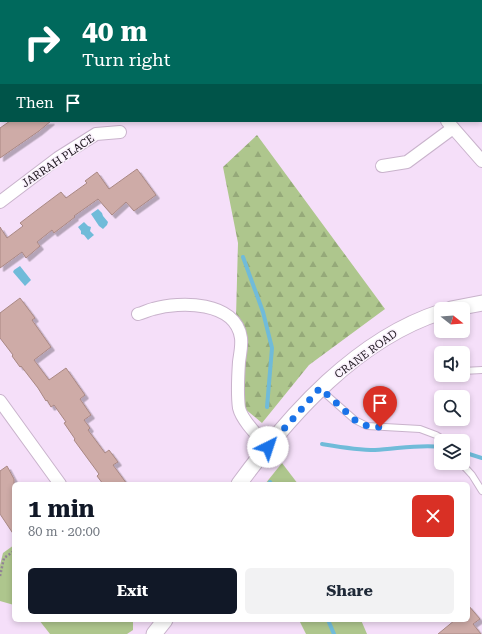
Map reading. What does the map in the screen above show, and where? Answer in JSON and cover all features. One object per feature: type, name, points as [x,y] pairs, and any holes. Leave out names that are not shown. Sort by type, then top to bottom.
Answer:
[{"type":"street","points":[[382,166],[407,162],[450,124],[482,161]]},
{"type":"street","name":"JARRAH PLACE","points":[[0,202],[58,158],[96,134],[120,132]]},
{"type":"street","points":[[470,305],[482,303]]},
{"type":"street","points":[[138,314],[167,306],[202,306],[220,311],[235,323],[239,328],[241,340],[238,388],[239,410],[268,447]]},
{"type":"street","name":"CRANE ROAD","points":[[241,482],[268,447],[320,388],[356,359],[387,337],[413,322],[434,314]]},
{"type":"street","points":[[0,400],[59,482]]},
{"type":"street","points":[[154,634],[163,622]]},
{"type":"lane","points":[[470,371],[482,370]]},
{"type":"lane","points":[[320,388],[355,420],[367,426],[420,429],[434,434]]},
{"type":"lane","points":[[467,470],[482,492]]},
{"type":"path","points":[[0,576],[4,558],[12,552]]},
{"type":"green space","points":[[257,135],[385,309],[309,365],[262,423],[244,408],[243,358],[236,317],[238,243],[223,167]]},
{"type":"green space","points":[[282,463],[296,482],[267,482]]},
{"type":"green space","points":[[12,546],[12,604],[0,601],[0,565],[3,553]]},
{"type":"green space","points":[[41,622],[133,622],[133,630],[127,634],[50,634]]},
{"type":"green space","points":[[300,622],[362,622],[367,634],[306,634]]},
{"type":"water","points":[[98,209],[108,222],[103,229],[99,226],[91,214]]},
{"type":"water","points":[[84,222],[91,227],[90,231],[94,235],[88,240],[81,234],[78,227]]},
{"type":"water","points":[[20,266],[31,280],[25,286],[13,272]]},
{"type":"building","points":[[9,122],[50,122],[0,158],[0,128]]},
{"type":"building","points":[[137,169],[156,195],[134,211],[126,202],[112,215],[98,199],[74,216],[75,217],[54,233],[52,230],[37,242],[40,246],[26,258],[22,252],[0,268],[0,227],[7,238],[23,226],[20,223],[61,192],[66,198],[87,183],[85,181],[97,172],[109,189]]},
{"type":"building","points":[[20,298],[35,318],[32,320],[51,347],[34,360],[49,380],[66,368],[85,395],[80,399],[91,415],[84,420],[90,428],[88,430],[105,453],[109,450],[118,462],[113,465],[126,482],[102,482],[97,476],[99,474],[74,440],[75,439],[64,423],[66,422],[54,405],[51,407],[47,400],[46,401],[38,388],[21,366],[20,367],[0,338],[0,313]]},
{"type":"building","points":[[7,466],[14,479],[14,482],[12,482],[12,532],[0,514],[0,471]]},
{"type":"building","points":[[470,607],[480,619],[473,624],[481,634],[438,634],[453,622],[470,622]]},
{"type":"waterway","points":[[243,257],[263,312],[272,348],[267,407]]},
{"type":"waterway","points":[[322,444],[368,450],[434,446]]},
{"type":"waterway","points":[[470,454],[482,458]]},
{"type":"waterway","points":[[329,622],[334,634]]},
{"type":"route","points":[[268,447],[320,388],[355,420],[367,426],[380,427]]}]
